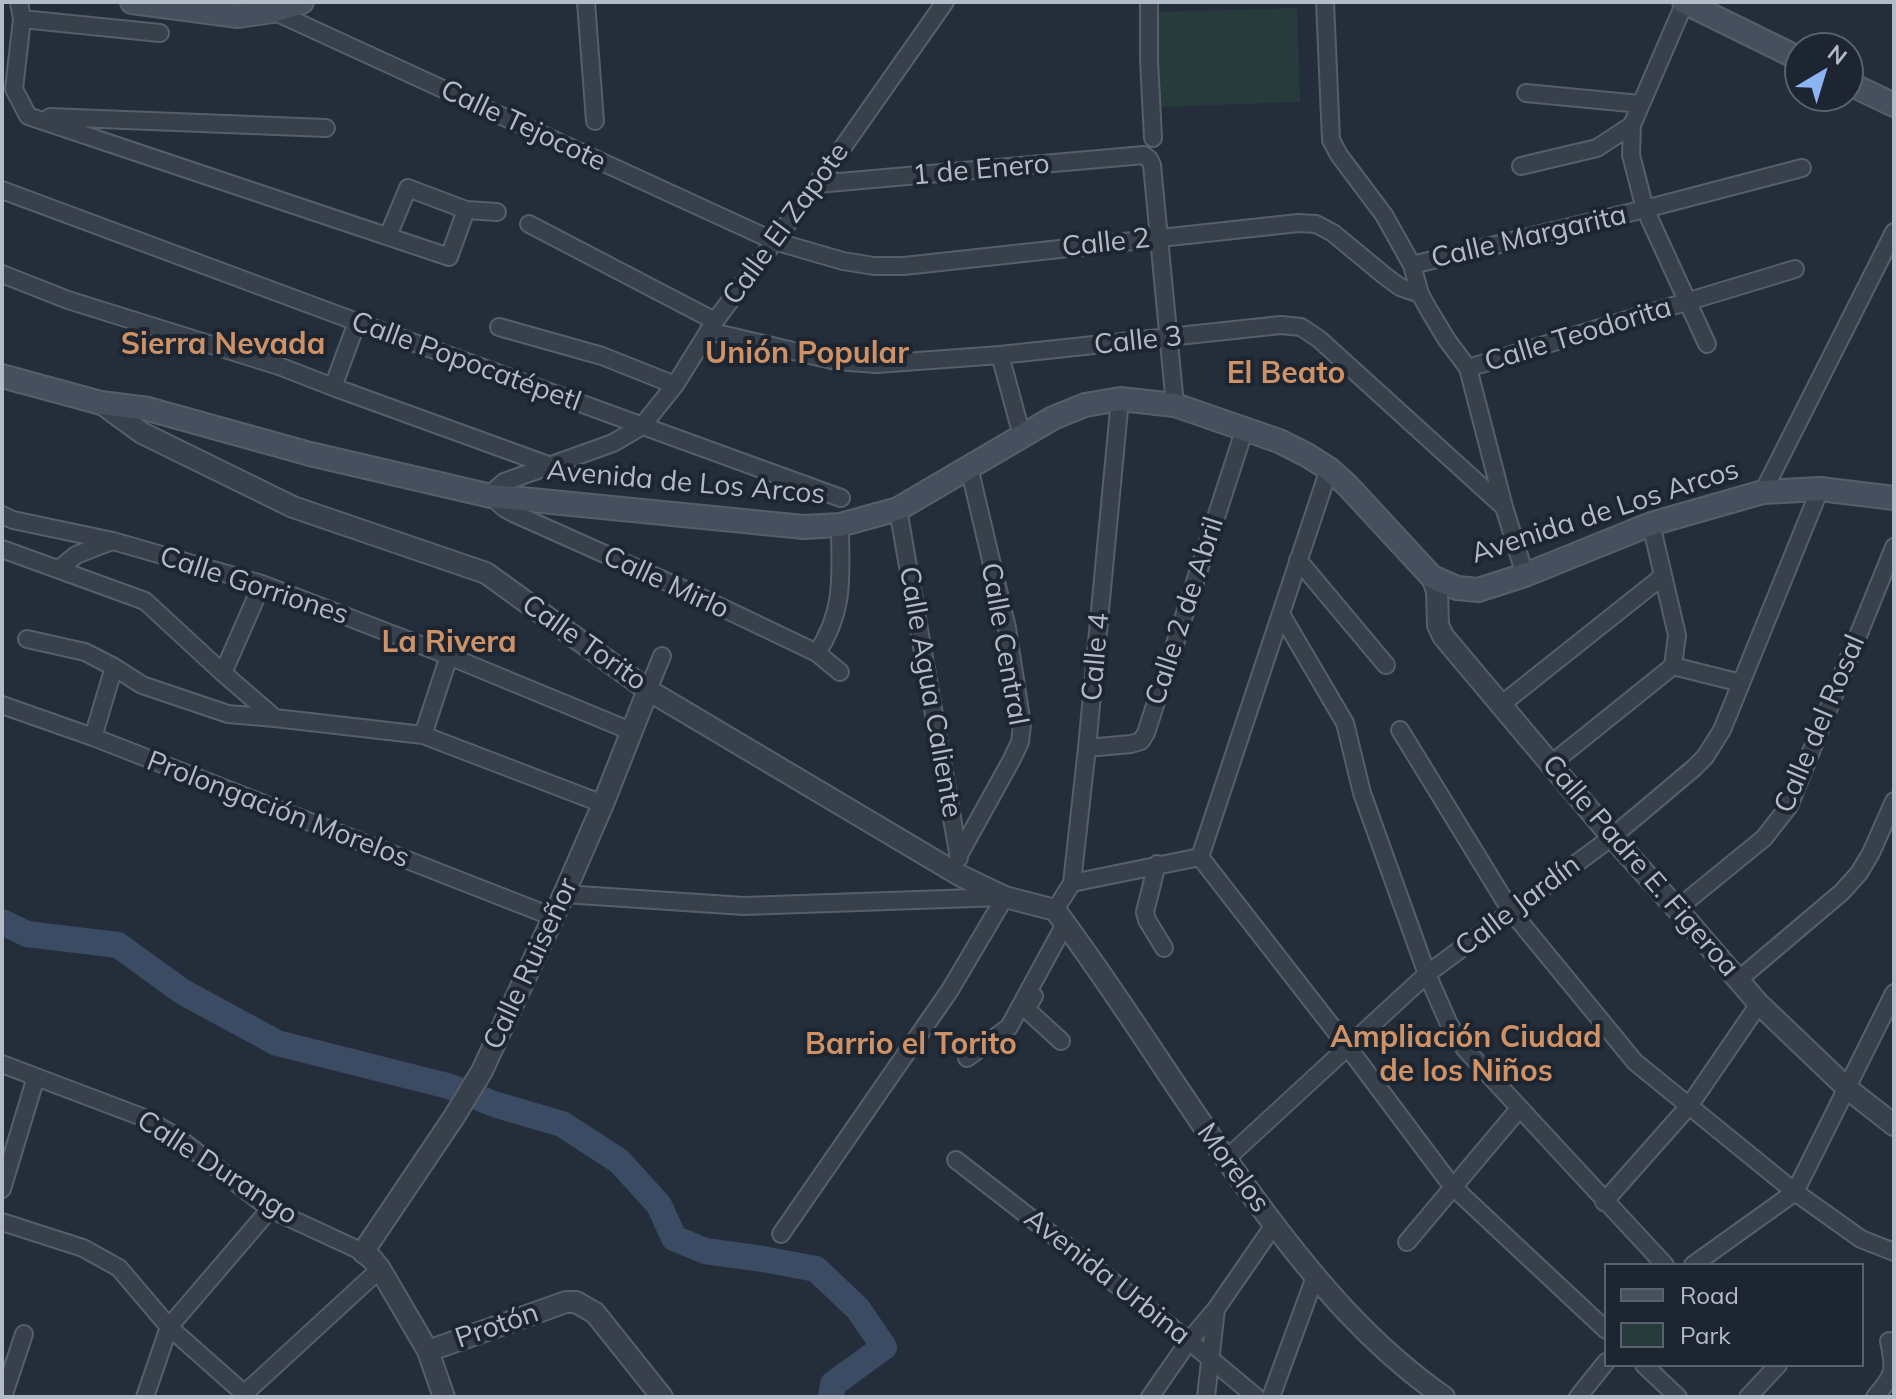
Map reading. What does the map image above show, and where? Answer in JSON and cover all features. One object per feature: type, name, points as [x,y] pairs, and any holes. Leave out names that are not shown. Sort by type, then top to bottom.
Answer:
[{"type":"main road","points":[[132,2],[238,16],[273,11],[302,2]]},
{"type":"main road","points":[[1684,2],[1784,51]]},
{"type":"main road","points":[[1864,91],[1894,105]]},
{"type":"main road","name":"Avenida de Los Arcos","points":[[2,376],[101,403],[148,409],[310,454],[491,496],[804,527],[840,525],[898,509],[1053,418],[1085,405],[1120,399],[1175,405],[1245,428],[1307,455],[1347,485],[1432,577],[1457,588],[1478,590],[1525,575],[1651,524],[1763,492],[1820,489],[1893,495]]},
{"type":"street","points":[[586,2],[595,121]]},
{"type":"street","name":"Calle El Zapote","points":[[491,496],[504,482],[613,443],[642,426],[675,385],[711,326],[817,184],[945,2]]},
{"type":"street","points":[[1149,2],[1153,138]]},
{"type":"street","points":[[1325,2],[1331,140],[1384,215],[1412,265],[1420,294],[1468,368],[1525,575]]},
{"type":"street","points":[[1684,2],[1632,125],[1631,155],[1645,209],[1707,344]]},
{"type":"street","points":[[160,33],[20,10],[14,89],[28,116],[449,257],[466,210]]},
{"type":"street","name":"Calle Tejocote","points":[[273,11],[774,241]]},
{"type":"street","points":[[1526,93],[1640,104]]},
{"type":"street","points":[[28,116],[326,128]]},
{"type":"street","points":[[1521,166],[1597,148],[1632,125]]},
{"type":"street","name":"1 de Enero","points":[[817,184],[1144,155],[1152,165],[1158,237]]},
{"type":"street","name":"Calle Margarita","points":[[1412,265],[1802,168]]},
{"type":"street","points":[[388,236],[408,188],[466,210],[497,212]]},
{"type":"street","name":"Calle Popocatépetl","points":[[2,190],[841,498]]},
{"type":"street","name":"Calle 2","points":[[774,241],[843,261],[874,266],[904,266],[1158,237],[1298,223],[1316,224],[1333,233],[1392,282],[1420,294]]},
{"type":"street","name":"Calle 3","points":[[529,224],[711,326],[856,364],[1000,355],[1281,325],[1301,327],[1319,339],[1504,507]]},
{"type":"street","points":[[1763,492],[1894,232]]},
{"type":"street","points":[[1158,237],[1175,405]]},
{"type":"street","name":"Calle Teodorita","points":[[1468,368],[1795,269]]},
{"type":"street","points":[[2,274],[68,300],[279,366],[551,466]]},
{"type":"street","points":[[333,387],[357,322]]},
{"type":"street","points":[[499,327],[602,356],[675,385]]},
{"type":"street","points":[[1000,355],[1022,436]]},
{"type":"street","name":"Calle 4","points":[[1064,923],[1072,883],[1087,748],[1120,399]]},
{"type":"street","name":"Calle Torito","points":[[101,403],[142,433],[293,507],[486,573],[648,690],[961,876],[1064,923]]},
{"type":"street","name":"Calle 2 de Abril","points":[[1087,748],[1131,744],[1141,741],[1146,733],[1245,428]]},
{"type":"street","name":"Calle Central","points":[[959,855],[1012,759],[1020,742],[1022,725],[1007,628],[969,467]]},
{"type":"street","points":[[1200,857],[1329,469]]},
{"type":"street","name":"Calle Jardín","points":[[1225,1160],[1427,974],[1612,837],[1705,757],[1722,730],[1820,489]]},
{"type":"street","name":"Calle Mirlo","points":[[491,496],[513,513],[817,653],[840,672]]},
{"type":"street","name":"Calle Agua Caliente","points":[[898,509],[961,876]]},
{"type":"street","name":"Calle Gorriones","points":[[2,515],[113,541],[262,584],[449,656],[633,732]]},
{"type":"street","points":[[1551,764],[1673,666],[1677,635],[1651,524]]},
{"type":"street","points":[[817,653],[836,615],[840,593],[840,525]]},
{"type":"street","points":[[59,569],[76,555],[113,541]]},
{"type":"street","name":"Calle del Rosal","points":[[1677,909],[1764,838],[1789,806],[1894,547]]},
{"type":"street","points":[[2,549],[145,601],[275,718]]},
{"type":"street","points":[[1298,560],[1386,665]]},
{"type":"street","points":[[1502,704],[1663,576]]},
{"type":"street","name":"Calle Padre E. Figeroa","points":[[1432,577],[1437,591],[1438,625],[1443,636],[1612,837],[1759,1004],[1848,1089],[1894,1125]]},
{"type":"street","points":[[223,673],[262,584]]},
{"type":"street","points":[[1281,614],[1345,723],[1362,793],[1427,974],[1449,1024],[1465,1049],[1663,1263]]},
{"type":"street","points":[[27,639],[85,652],[142,685],[228,714],[423,735],[603,804]]},
{"type":"street","points":[[423,735],[449,656]]},
{"type":"street","name":"Calle Ruiseñor","points":[[363,1252],[482,1071],[564,894],[662,656]]},
{"type":"street","points":[[1673,666],[1741,683]]},
{"type":"street","points":[[93,737],[114,667]]},
{"type":"street","name":"Prolongación Morelos","points":[[2,705],[93,737],[553,917]]},
{"type":"street","points":[[1400,730],[1511,911],[1635,1062],[1795,1192],[1861,1239],[1892,1248]]},
{"type":"street","points":[[1738,980],[1842,892],[1859,873],[1894,801]]},
{"type":"street","points":[[1072,883],[1200,857]]},
{"type":"street","points":[[1200,857],[1452,1186],[1604,1328]]},
{"type":"street","points":[[1157,864],[1145,912],[1164,948]]},
{"type":"street","points":[[564,894],[744,906],[1005,897]]},
{"type":"street","points":[[781,1234],[950,990],[1005,897]]},
{"type":"street","points":[[1061,1041],[1026,1009],[1064,923]]},
{"type":"street","points":[[967,1058],[1009,1027],[1064,923]]},
{"type":"street","name":"Morelos","points":[[1064,923],[1225,1160],[1315,1277],[1374,1341],[1411,1374],[1444,1397]]},
{"type":"street","points":[[1696,1263],[1795,1192],[1894,993]]},
{"type":"street","points":[[1604,1202],[1689,1106],[1759,1004]]},
{"type":"street","name":"Calle Durango","points":[[2,1064],[142,1117],[176,1136],[270,1209],[363,1252],[380,1269],[428,1351],[444,1397]]},
{"type":"street","points":[[2,1189],[36,1077]]},
{"type":"street","points":[[1407,1242],[1519,1109]]},
{"type":"street","name":"Avenida Urbina","points":[[956,1160],[1189,1341],[1256,1397]]},
{"type":"street","points":[[145,1397],[169,1327],[270,1209]]},
{"type":"street","points":[[2,1222],[83,1248],[119,1268],[169,1327],[246,1395],[380,1269]]},
{"type":"street","points":[[1150,1397],[1274,1225]]},
{"type":"street","points":[[1271,1397],[1315,1277]]},
{"type":"street","name":"Protón","points":[[428,1351],[566,1302],[576,1302],[595,1313],[662,1397]]},
{"type":"street","points":[[1206,1397],[1216,1309]]},
{"type":"street","points":[[3,1397],[24,1334]]},
{"type":"street","points":[[1875,1397],[1890,1380],[1894,1364],[1889,1341]]},
{"type":"street","points":[[1578,1397],[1604,1364]]},
{"type":"street","points":[[1646,1367],[1678,1397]]},
{"type":"street","points":[[1748,1397],[1769,1368]]},
{"type":"green space","points":[[1297,8],[1300,102],[1158,107],[1154,12]]},
{"type":"waterway","points":[[2,922],[27,934],[118,945],[183,992],[277,1043],[448,1086],[497,1105],[562,1124],[619,1161],[659,1205],[674,1238],[705,1251],[816,1269],[858,1309],[884,1347],[833,1384],[831,1397]]},
{"type":"district","name":"Sierra Nevada","points":[[223,345]]},
{"type":"district","name":"Unión Popular","points":[[807,354]]},
{"type":"district","name":"El Beato","points":[[1286,374]]},
{"type":"district","name":"La Rivera","points":[[449,643]]},
{"type":"district","name":"Barrio el Torito","points":[[911,1045]]},
{"type":"district","name":"Ampliación Ciudad de los Niños","points":[[1466,1055]]}]
